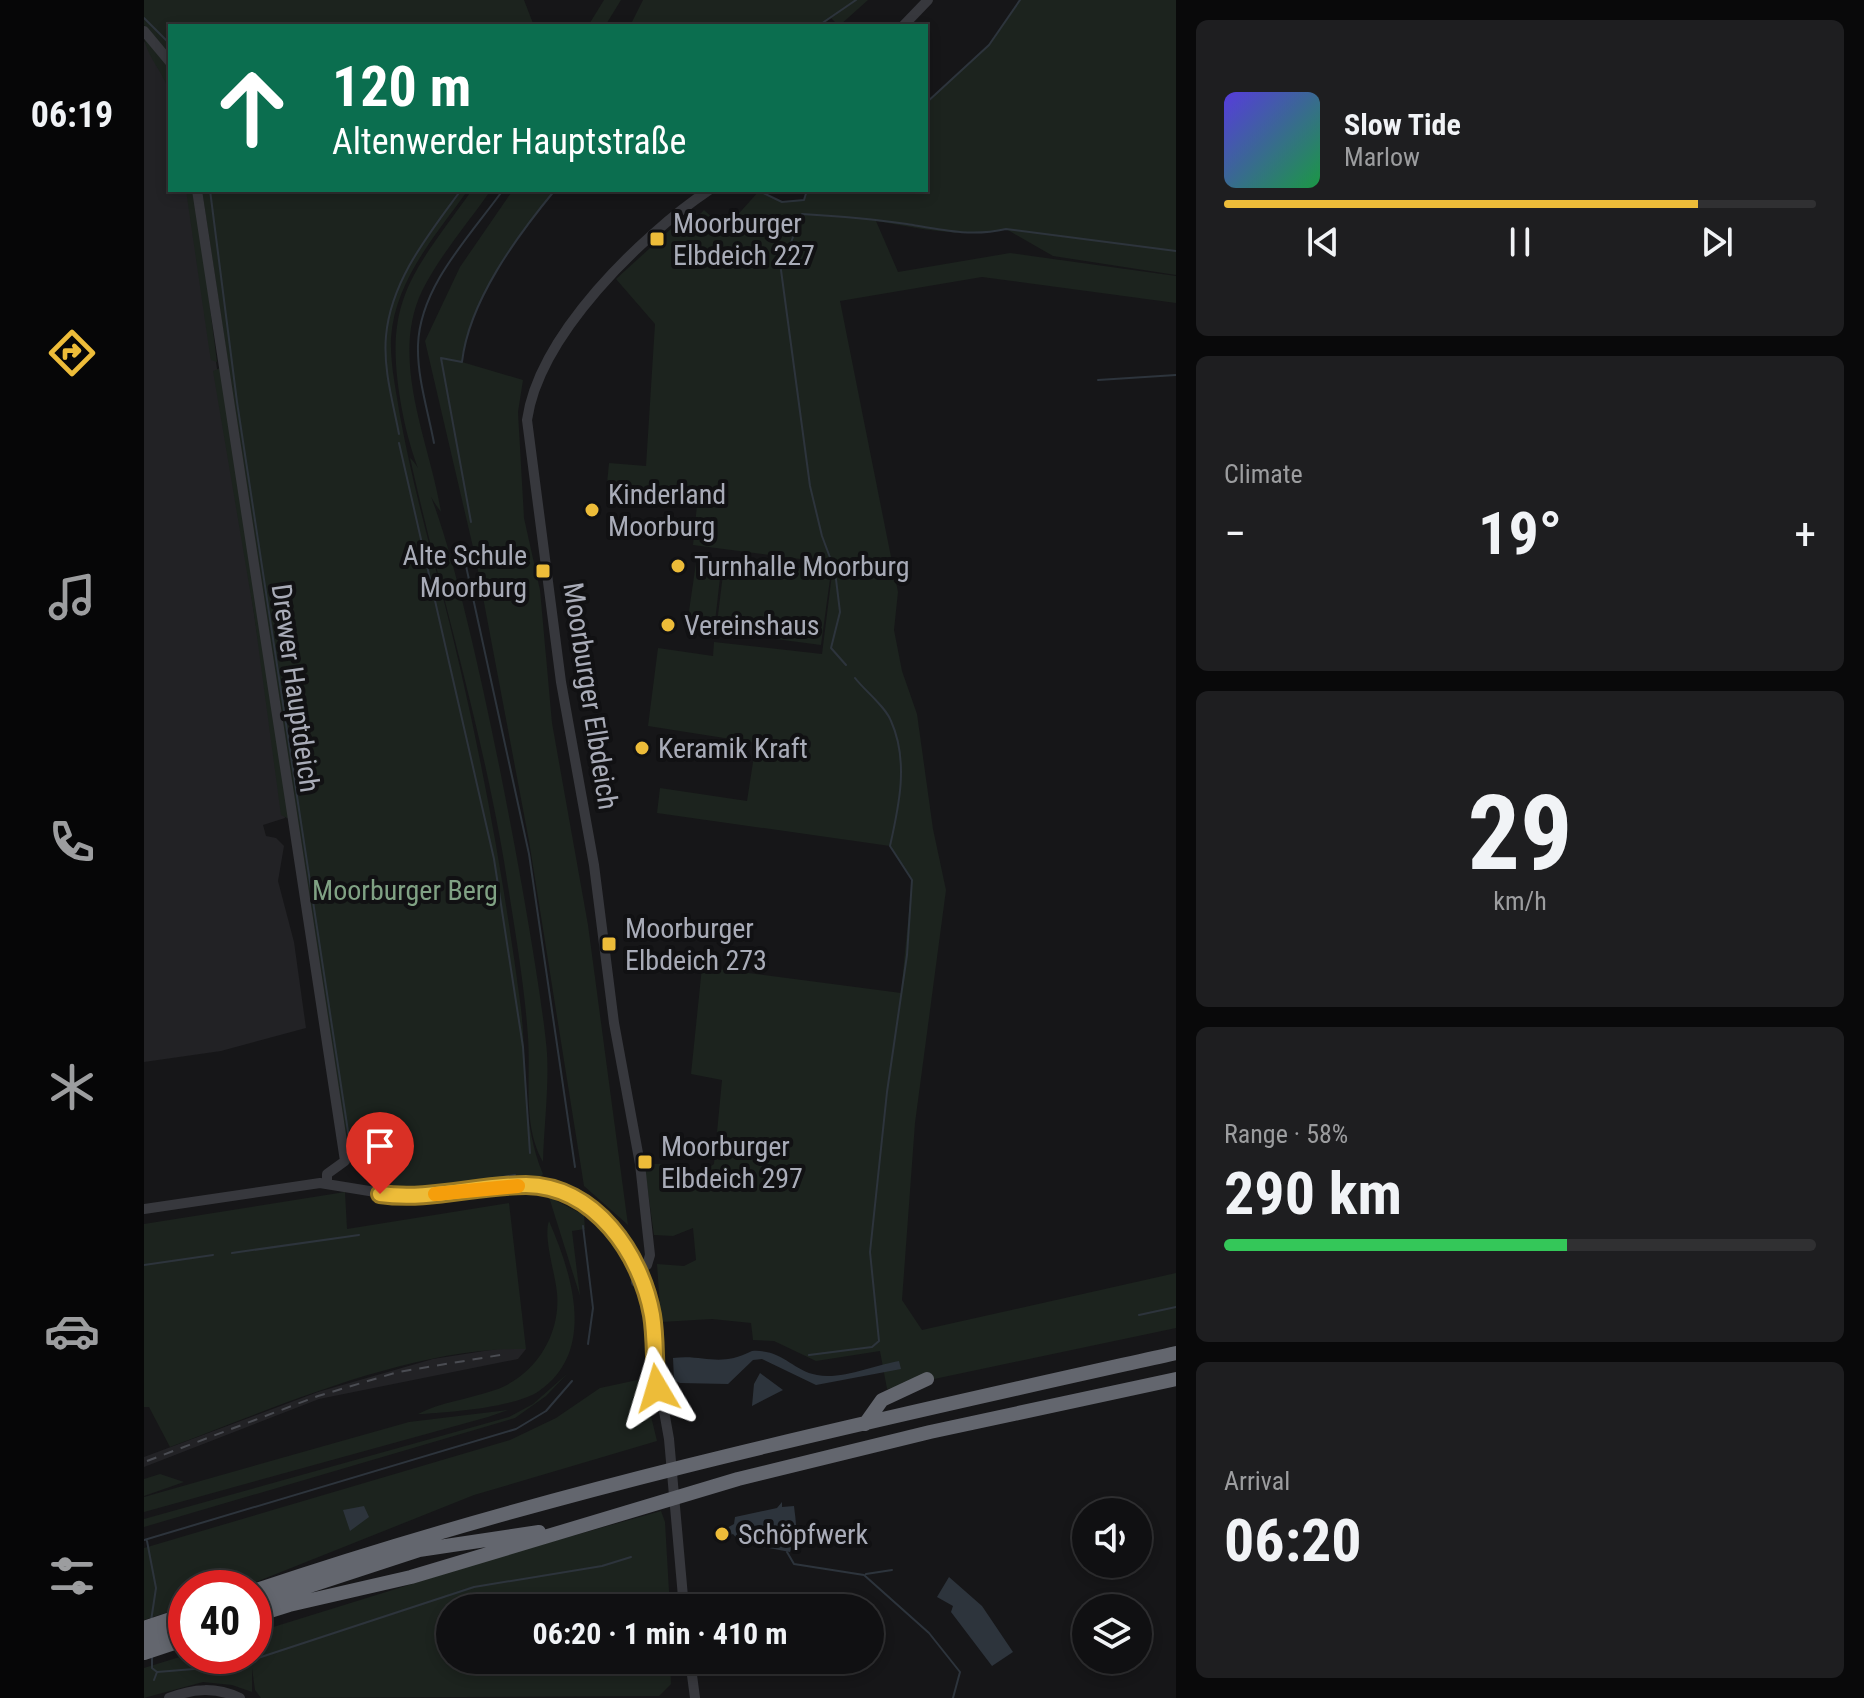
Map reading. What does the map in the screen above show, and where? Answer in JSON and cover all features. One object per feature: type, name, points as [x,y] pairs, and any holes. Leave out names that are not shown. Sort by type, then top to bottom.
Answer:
[{"type":"highway","points":[[272,1604],[290,1592],[392,1545],[663,1471],[1176,1353]]},
{"type":"highway","points":[[865,1424],[882,1400],[927,1379]]},
{"type":"highway","points":[[272,1592],[411,1577],[684,1494],[930,1432],[1176,1379]]},
{"type":"highway","points":[[272,1598],[419,1550],[473,1539],[567,1529]]},
{"type":"highway","points":[[144,1628],[168,1620]]},
{"type":"highway","points":[[144,1641],[168,1632]]},
{"type":"highway","points":[[144,1653],[168,1645]]},
{"type":"street","points":[[905,24],[928,0]]},
{"type":"street","points":[[144,31],[168,60]]},
{"type":"street","name":"Drewer Hauptdeich","points":[[197,192],[345,1161],[327,1174],[327,1183]]},
{"type":"street","name":"Moorburger Elbdeich","points":[[638,1270],[647,1265],[650,1255],[640,1164],[612,1011],[594,865],[561,682],[527,420],[538,383],[558,345],[590,299],[670,220],[706,192]]},
{"type":"street","points":[[144,1209],[327,1183],[407,1196],[521,1186],[545,1187],[586,1205],[626,1245],[638,1270]]},
{"type":"street","points":[[610,1229],[636,1282]]},
{"type":"street","name":"Moorburger Elbdeich","points":[[638,1270],[636,1282],[669,1439],[683,1594]]},
{"type":"street","name":"Moorburger Elbdeich","points":[[638,1270],[651,1312],[652,1348]]},
{"type":"street","points":[[692,1674],[695,1698]]},
{"type":"street","points":[[169,1698],[202,1689],[224,1690],[240,1698]]},
{"type":"shaded area","points":[[144,41],[168,76],[168,192],[190,192],[285,818],[263,825],[266,836],[276,838],[284,846],[278,881],[294,942],[306,1028],[221,1051],[144,1062]]},
{"type":"shaded area","points":[[503,1348],[526,1349],[518,1359],[319,1399],[144,1467],[144,1457],[318,1392],[433,1359]]},
{"type":"shaded area","points":[[752,1351],[772,1353],[817,1375],[847,1374],[899,1361],[901,1369],[816,1385],[762,1359],[753,1360],[728,1384],[680,1383],[674,1380],[673,1358],[720,1360]]},
{"type":"shaded area","points":[[760,1373],[783,1390],[752,1406],[754,1384]]},
{"type":"shaded area","points":[[782,1502],[782,1507],[794,1506],[796,1535],[790,1552],[741,1543],[733,1534],[727,1536],[725,1529],[734,1524],[735,1517],[777,1508]]},
{"type":"shaded area","points":[[364,1506],[369,1517],[350,1531],[343,1510]]},
{"type":"shaded area","points":[[949,1577],[982,1606],[1013,1652],[992,1666],[951,1612],[953,1606],[937,1597]]},
{"type":"green space","points":[[144,0],[524,0],[533,24],[168,24],[168,52],[144,25]]},
{"type":"green space","points":[[604,0],[621,0],[606,24],[589,24]]},
{"type":"green space","points":[[643,0],[868,0],[841,24],[831,18],[824,24],[631,24]]},
{"type":"green space","points":[[1020,0],[1176,0],[1176,275],[1053,256],[1006,229],[957,233],[876,221],[898,272],[1010,253],[1176,276],[1176,303],[982,277],[840,301],[898,592],[894,630],[902,671],[917,714],[933,829],[946,890],[915,1123],[902,1300],[922,1330],[1176,1273],[1176,1328],[887,1389],[880,1351],[816,1361],[774,1341],[753,1340],[751,1323],[712,1319],[661,1322],[657,1264],[684,1266],[696,1260],[693,1228],[673,1236],[654,1235],[644,1164],[687,1164],[688,1169],[703,1172],[714,1164],[722,1080],[691,1074],[702,967],[901,993],[912,880],[890,846],[657,813],[660,788],[747,801],[756,743],[648,726],[658,648],[713,656],[714,642],[822,654],[832,574],[831,563],[693,545],[697,505],[606,494],[609,463],[646,466],[655,324],[616,279],[672,228],[679,236],[704,210],[725,229],[758,192],[782,202],[804,200],[806,192],[928,192],[928,101],[989,45]]},
{"type":"green space","points":[[144,34],[168,66],[168,89],[147,49]]},
{"type":"green space","points":[[186,192],[195,192],[217,362],[211,360]]},
{"type":"green space","name":"Moorburger Berg","points":[[202,192],[467,192],[419,259],[400,297],[394,317],[391,358],[408,456],[463,680],[495,840],[520,1001],[531,1132],[543,1174],[537,1180],[400,1194],[369,1183],[347,1154]]},
{"type":"green space","points":[[471,192],[490,192],[429,278],[413,317],[410,345],[415,402],[441,512],[417,466],[403,415],[397,376],[399,317],[406,293],[432,246]]},
{"type":"green space","points":[[512,192],[553,192],[497,271],[474,317],[462,362],[523,380],[518,412],[524,518],[540,590],[552,723],[588,925],[628,1225],[584,1186],[529,841],[476,560],[425,341],[460,267]]},
{"type":"green space","points":[[220,368],[289,819],[281,815],[254,614],[213,371]]},
{"type":"green space","points":[[410,458],[429,491],[450,555],[494,738],[513,838],[530,930],[547,1053],[543,1162],[532,1133],[524,993],[495,810]]},
{"type":"green space","points":[[697,556],[722,560],[715,622],[688,618]]},
{"type":"green space","points":[[725,558],[831,572],[821,645],[716,631]]},
{"type":"green space","points":[[345,1192],[347,1229],[509,1203],[526,1349],[482,1351],[391,1369],[299,1398],[170,1447],[149,1407],[144,1407],[144,1224]]},
{"type":"green space","points":[[549,1197],[584,1215],[585,1229],[572,1231],[580,1296]]},
{"type":"green space","points":[[549,1221],[565,1264],[574,1311],[574,1334],[568,1355],[557,1374],[529,1397],[463,1411],[418,1414],[509,1384],[522,1375],[542,1352],[555,1324],[557,1309],[547,1236]]},
{"type":"green space","points":[[567,1374],[546,1396],[515,1418],[144,1527],[144,1519],[509,1417],[533,1404]]},
{"type":"green space","points":[[642,1379],[657,1441],[474,1495],[272,1576],[272,1570],[168,1570],[168,1612],[144,1620],[144,1548],[510,1440],[556,1418],[600,1388]]},
{"type":"green space","points":[[508,1410],[144,1512],[144,1497],[409,1422]]},
{"type":"green space","points":[[160,1474],[184,1482],[144,1496],[144,1479]]},
{"type":"green space","points":[[661,1511],[665,1522],[669,1594],[436,1594],[436,1674],[671,1674],[671,1684],[659,1696],[261,1698],[255,1690],[253,1674],[272,1674],[272,1627],[515,1552]]},
{"type":"green space","points":[[168,1661],[168,1674],[252,1674],[252,1692],[232,1685],[203,1682],[144,1698],[144,1668]]},
{"type":"waterway","points":[[821,24],[856,0]]},
{"type":"waterway","points":[[928,101],[989,45],[1020,0]]},
{"type":"waterway","points":[[144,18],[168,42]]},
{"type":"waterway","points":[[210,192],[237,402],[349,1138],[366,1177]]},
{"type":"waterway","points":[[399,434],[386,361],[389,315],[413,258],[460,192]]},
{"type":"waterway","points":[[434,443],[419,369],[421,323],[437,282],[501,192]]},
{"type":"waterway","points":[[471,522],[441,358],[462,362],[466,339],[484,293],[525,228],[553,192]]},
{"type":"waterway","points":[[761,192],[782,202],[804,200],[806,192]]},
{"type":"waterway","points":[[786,255],[802,214],[956,232],[1006,229],[1176,251]]},
{"type":"waterway","points":[[781,270],[810,486],[822,536],[835,571],[840,612],[831,648],[846,665]]},
{"type":"waterway","points":[[1098,380],[1176,375]]},
{"type":"waterway","points":[[399,443],[494,859],[523,1047],[530,1153]]},
{"type":"waterway","points":[[461,543],[529,854],[575,1167]]},
{"type":"waterway","points":[[809,1355],[872,1347],[879,1341],[870,1252],[887,1092],[907,955],[912,880],[890,846],[901,784],[900,752],[888,715],[855,678]]},
{"type":"waterway","points":[[383,1184],[394,1188],[427,1188],[515,1175]]},
{"type":"waterway","points":[[583,1226],[593,1308],[588,1344]]},
{"type":"waterway","points":[[232,1253],[359,1235]]},
{"type":"waterway","points":[[144,1265],[213,1255]]},
{"type":"waterway","points":[[1139,1315],[1176,1307]]},
{"type":"waterway","points":[[144,1540],[516,1429],[546,1411],[572,1381]]},
{"type":"waterway","points":[[147,1541],[156,1588],[151,1621]]},
{"type":"waterway","points":[[787,1552],[794,1564],[864,1575],[929,1633],[960,1672],[953,1698]]},
{"type":"waterway","points":[[272,1653],[474,1587],[602,1566],[631,1557]]},
{"type":"waterway","points":[[866,1574],[892,1570]]},
{"type":"waterway","points":[[152,1655],[152,1668],[157,1672]]},
{"type":"waterway","points":[[154,1680],[157,1672],[168,1671]]},
{"type":"railway","points":[[147,1461],[318,1396],[398,1372],[506,1354]]},
{"type":"slow traffic","points":[[435,1194],[518,1186]]},
{"type":"place","name":"Moorburger Elbdeich 227","points":[[657,239]]},
{"type":"place","name":"Kinderland Moorburg","points":[[592,510]]},
{"type":"place","name":"Turnhalle Moorburg","points":[[678,566]]},
{"type":"place","name":"Alte Schule Moorburg","points":[[543,571]]},
{"type":"place","name":"Vereinshaus","points":[[668,625]]},
{"type":"place","name":"Keramik Kraft","points":[[642,748]]},
{"type":"place","name":"Moorburger Elbdeich 273","points":[[609,944]]},
{"type":"place","name":"Moorburger Elbdeich 297","points":[[645,1162]]},
{"type":"place","name":"Schöpfwerk","points":[[722,1534]]},
{"type":"route","points":[[380,1194],[418,1196],[526,1185],[558,1191],[586,1205],[622,1240],[644,1283],[653,1325],[652,1348],[657,1388]]}]
